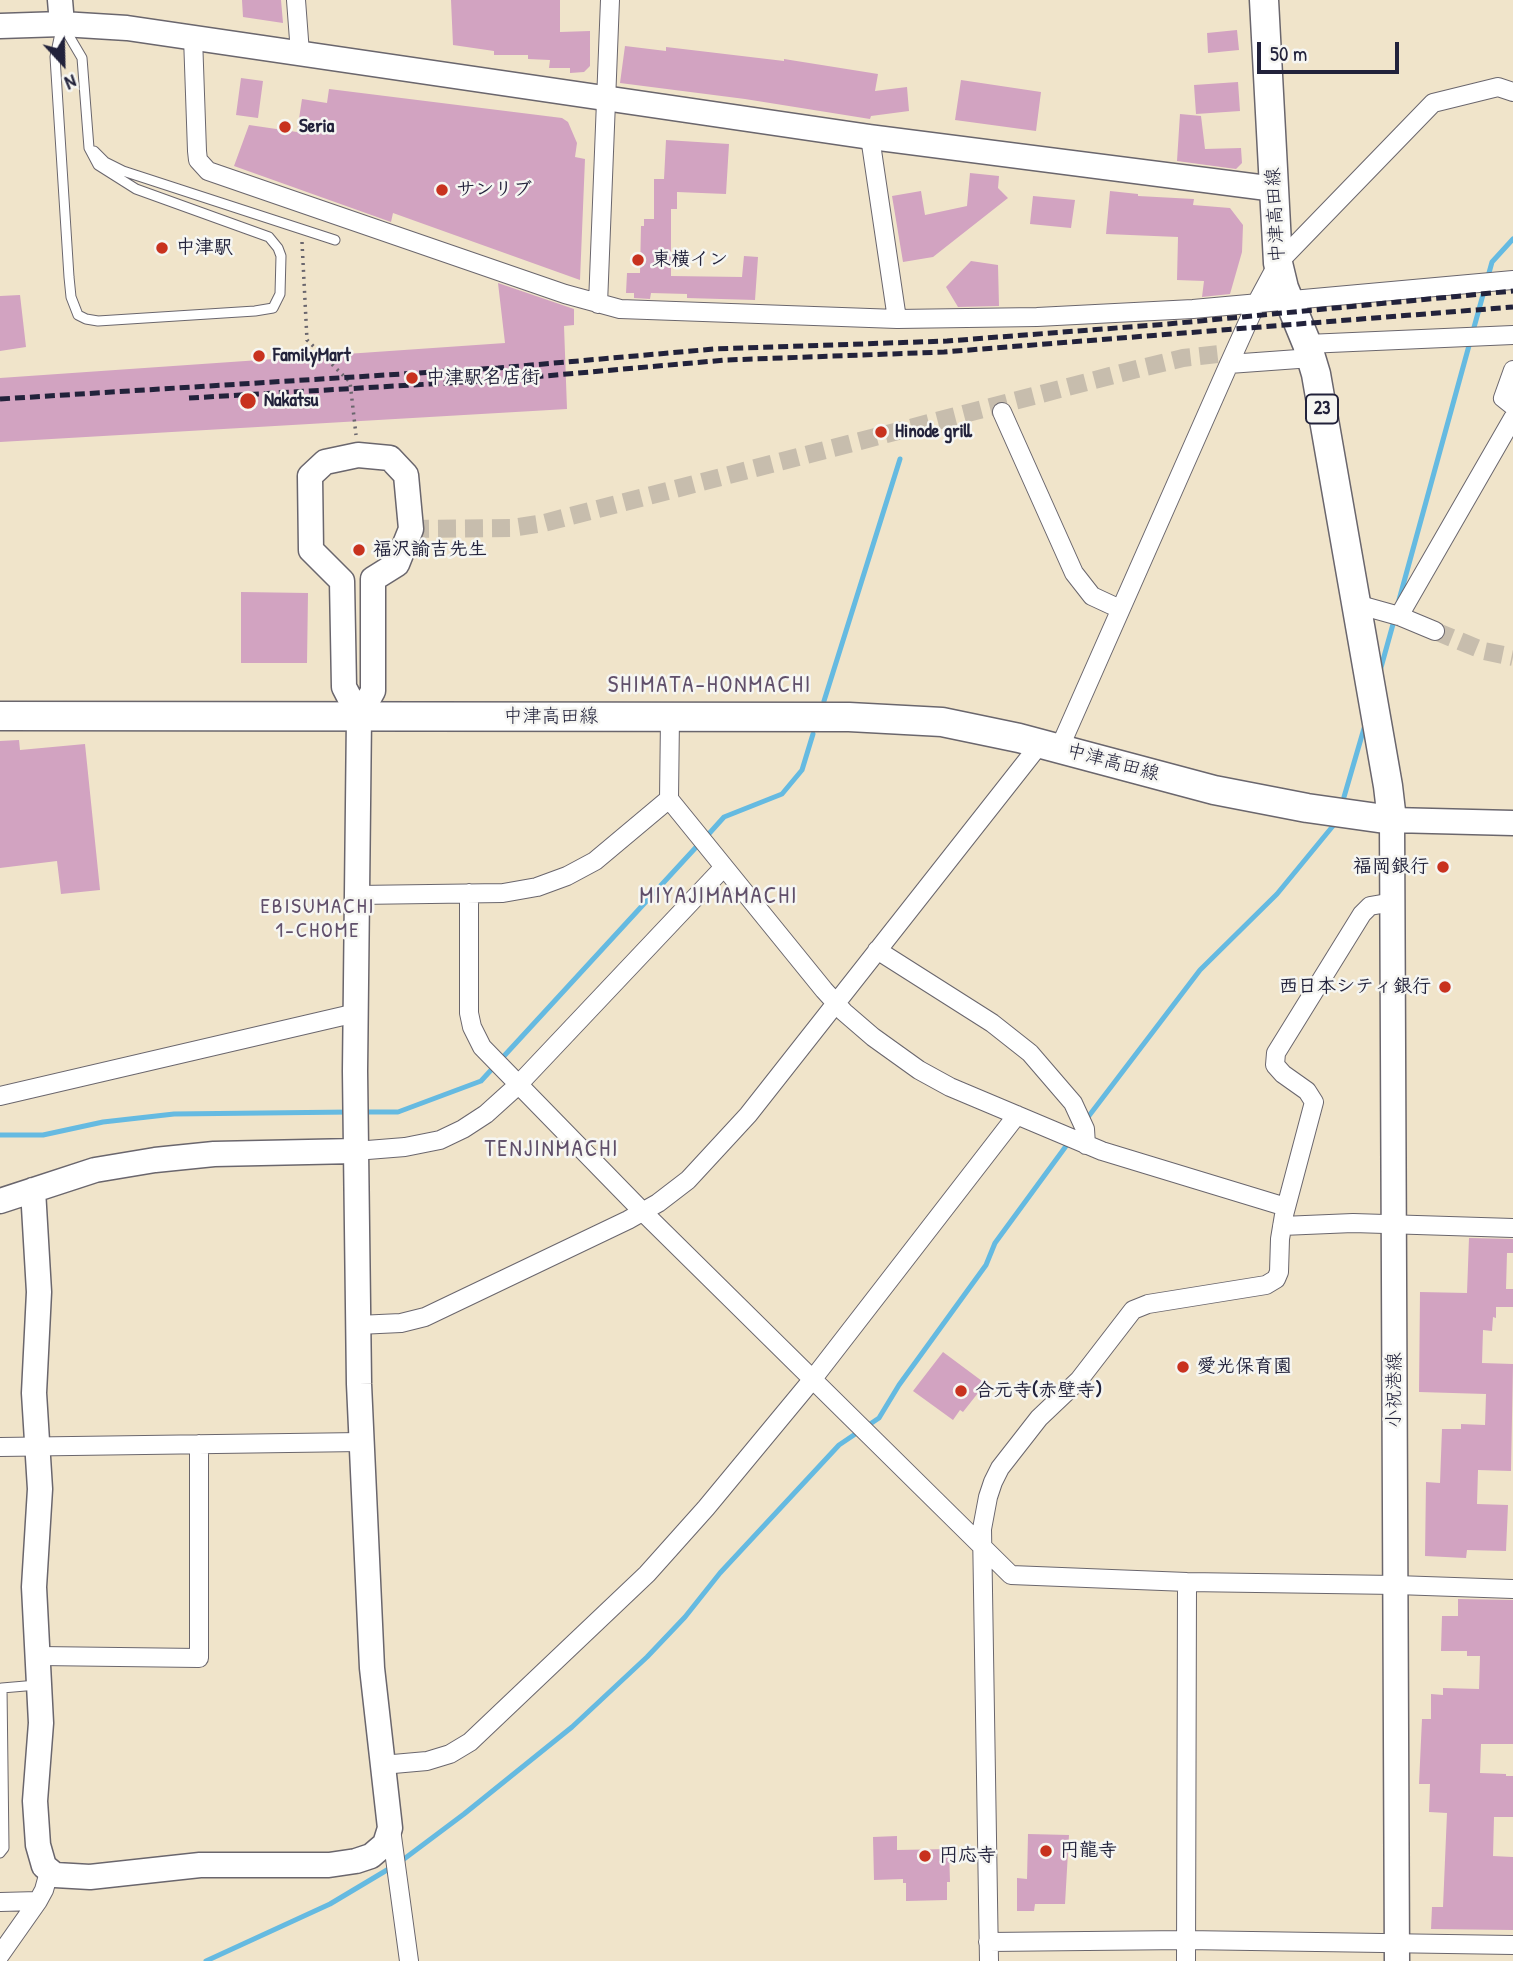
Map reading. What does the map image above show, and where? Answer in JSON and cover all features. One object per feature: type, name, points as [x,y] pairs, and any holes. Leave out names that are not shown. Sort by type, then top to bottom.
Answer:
[{"type":"main road","name":"中津高田線","points":[[0,716],[900,719],[973,727],[1214,790],[1307,808],[1392,820],[1356,604],[1309,351],[1278,263],[1264,0]]},
{"type":"street","points":[[296,0],[300,53]]},
{"type":"street","points":[[598,304],[610,0]]},
{"type":"street","points":[[0,26],[61,12],[127,28],[606,99],[870,137],[1275,189]]},
{"type":"street","points":[[193,37],[198,160],[208,171],[598,304],[620,309],[897,319],[1037,317],[1135,313],[1513,280]]},
{"type":"street","points":[[358,1325],[401,1323],[425,1317],[643,1212],[688,1181],[722,1146],[877,950],[1050,747],[1121,609],[1257,302],[1278,263],[1433,103],[1498,87],[1513,92]]},
{"type":"street","points":[[870,137],[897,319]]},
{"type":"street","points":[[1229,364],[1309,351],[1513,335]]},
{"type":"street","points":[[1513,370],[1503,398],[1513,405]]},
{"type":"street","points":[[1002,412],[1074,573],[1092,596],[1121,609]]},
{"type":"street","points":[[1399,616],[1513,418]]},
{"type":"street","points":[[359,716],[344,687],[342,581],[311,550],[310,476],[325,462],[358,455],[390,458],[406,475],[411,529],[397,564],[373,579],[373,691],[359,716],[355,1152],[361,1442],[372,1668],[382,1765],[409,1961]]},
{"type":"street","points":[[1356,604],[1399,616],[1435,631]]},
{"type":"street","points":[[670,717],[669,799],[836,1003],[873,1037],[919,1070],[950,1087],[1086,1144],[1132,1162],[1286,1207]]},
{"type":"street","points":[[356,895],[520,891],[567,876],[588,865],[610,850],[669,799]]},
{"type":"street","points":[[1392,820],[1513,823]]},
{"type":"street","name":"小祝港線","points":[[1392,820],[1397,1952]]},
{"type":"street","points":[[0,1200],[95,1170],[183,1156],[355,1152],[440,1140],[476,1121],[517,1086],[724,867]]},
{"type":"street","points":[[469,893],[468,1002],[472,1027],[482,1047],[517,1086],[643,1212],[1011,1575],[1513,1589]]},
{"type":"street","points":[[989,1961],[982,1548],[982,1529],[988,1497],[1000,1468],[1039,1418],[1079,1380],[1127,1315],[1147,1304],[1272,1282],[1279,1272],[1282,1226],[1314,1102],[1307,1091],[1275,1065],[1276,1053],[1362,914],[1370,906],[1393,902]]},
{"type":"street","points":[[877,950],[992,1023],[1030,1053],[1073,1103],[1084,1123],[1086,1144]]},
{"type":"street","points":[[0,1096],[356,1013]]},
{"type":"street","points":[[382,1765],[427,1761],[470,1742],[646,1574],[706,1508],[812,1380],[1017,1115]]},
{"type":"street","points":[[33,1190],[40,1292],[34,1392],[40,1528],[34,1587],[41,1723],[36,1770],[36,1822],[40,1856],[44,1866],[49,1872],[63,1876],[90,1877],[200,1865],[298,1866],[346,1863],[371,1856],[385,1844],[390,1834],[390,1821]]},
{"type":"street","points":[[1282,1226],[1395,1224],[1513,1228]]},
{"type":"street","points":[[0,1447],[361,1442]]},
{"type":"street","points":[[38,1656],[199,1657],[199,1444]]},
{"type":"street","points":[[1186,1961],[1187,1582]]},
{"type":"street","points":[[0,1955],[38,1901],[49,1872]]},
{"type":"street","points":[[0,1902],[38,1901]]},
{"type":"street","points":[[988,1942],[1186,1940],[1397,1952],[1513,1945]]},
{"type":"lane","points":[[61,12],[82,58],[89,148],[98,165],[124,183],[260,233],[275,242],[281,256],[281,285],[277,303],[273,307],[255,311],[98,321],[78,314],[71,297],[69,277],[55,57],[61,12]]},
{"type":"lane","points":[[88,141],[105,162],[123,171],[335,240]]},
{"type":"lane","points":[[0,1853],[4,1847],[2,1688],[40,1685]]},
{"type":"path","points":[[302,242],[307,340],[351,382],[358,455]]},
{"type":"building","points":[[242,0],[281,0],[283,23],[243,17]]},
{"type":"building","points":[[451,0],[560,0],[560,32],[590,31],[590,66],[584,72],[570,73],[570,68],[549,68],[550,60],[528,59],[528,55],[494,55],[494,51],[453,45]]},
{"type":"building","points":[[1237,30],[1239,50],[1208,53],[1207,33]]},
{"type":"building","points":[[625,46],[666,51],[666,47],[784,59],[878,74],[875,91],[907,87],[909,111],[871,116],[870,119],[620,83]]},
{"type":"building","points":[[241,78],[263,81],[258,118],[236,115]]},
{"type":"building","points":[[961,80],[1041,92],[1036,131],[955,120]]},
{"type":"building","points":[[1238,82],[1240,111],[1196,114],[1194,85]]},
{"type":"building","name":"サンリブ","points":[[329,89],[562,118],[568,122],[577,143],[575,157],[585,159],[580,280],[393,213],[391,222],[234,166],[249,125],[297,132],[302,99],[327,103]]},
{"type":"building","points":[[1180,114],[1201,116],[1205,149],[1241,148],[1242,163],[1236,169],[1177,161]]},
{"type":"building","points":[[666,140],[729,144],[726,194],[677,192],[677,209],[671,209],[671,276],[742,277],[744,256],[758,257],[755,300],[687,298],[687,294],[651,293],[650,299],[634,298],[634,293],[626,293],[627,273],[640,273],[641,226],[644,226],[644,219],[654,219],[654,179],[664,179]]},
{"type":"building","points":[[970,173],[999,176],[998,188],[1008,198],[933,257],[903,262],[892,196],[921,191],[925,215],[967,206]]},
{"type":"building","points":[[1110,191],[1138,196],[1194,199],[1193,205],[1230,208],[1243,225],[1242,252],[1230,294],[1202,297],[1204,281],[1177,280],[1178,237],[1106,234]]},
{"type":"building","points":[[1033,196],[1075,200],[1071,228],[1030,224]]},
{"type":"building","points":[[971,261],[998,265],[999,306],[958,307],[946,287]]},
{"type":"building","points":[[498,283],[574,309],[574,325],[564,326],[567,409],[0,442],[0,378],[505,343]]},
{"type":"building","points":[[20,295],[26,347],[0,351],[0,296]]},
{"type":"building","points":[[241,592],[308,593],[307,663],[241,663]]},
{"type":"building","points":[[19,740],[20,750],[85,744],[100,890],[61,894],[57,861],[0,868],[0,741]]},
{"type":"building","points":[[1469,1238],[1513,1239],[1513,1253],[1507,1253],[1506,1289],[1513,1289],[1513,1307],[1496,1307],[1492,1331],[1483,1330],[1482,1363],[1513,1364],[1511,1471],[1478,1470],[1477,1504],[1508,1505],[1506,1551],[1467,1550],[1466,1558],[1425,1556],[1426,1482],[1440,1483],[1442,1429],[1461,1429],[1461,1424],[1485,1425],[1486,1394],[1419,1392],[1420,1292],[1467,1293]]},
{"type":"building","points":[[943,1352],[982,1381],[975,1391],[978,1393],[953,1420],[913,1391]]},
{"type":"building","points":[[1458,1599],[1513,1600],[1513,1744],[1481,1744],[1480,1773],[1513,1776],[1513,1817],[1494,1817],[1493,1856],[1513,1857],[1513,1930],[1431,1929],[1432,1907],[1443,1907],[1447,1813],[1429,1812],[1430,1784],[1419,1784],[1422,1719],[1431,1719],[1431,1694],[1443,1695],[1443,1688],[1479,1689],[1480,1656],[1467,1656],[1467,1651],[1441,1651],[1442,1616],[1458,1616]]},
{"type":"building","points":[[1028,1834],[1069,1835],[1065,1904],[1035,1904],[1034,1911],[1017,1911],[1017,1878],[1027,1879]]},
{"type":"building","points":[[897,1836],[897,1850],[949,1849],[950,1882],[947,1882],[947,1900],[906,1901],[906,1883],[903,1883],[903,1879],[874,1880],[873,1837]]},
{"type":"waterway","points":[[1399,600],[1492,262],[1513,239]]},
{"type":"waterway","points":[[824,701],[900,459]]},
{"type":"waterway","points":[[1380,671],[1395,617]]},
{"type":"waterway","points":[[1344,797],[1365,725]]},
{"type":"waterway","points":[[706,837],[724,817],[782,794],[802,770],[813,734]]},
{"type":"waterway","points":[[1085,1121],[1200,970],[1277,894],[1337,821]]},
{"type":"waterway","points":[[364,1112],[398,1112],[481,1081],[699,844]]},
{"type":"waterway","points":[[0,1135],[43,1135],[103,1122],[174,1114],[351,1112]]},
{"type":"waterway","points":[[400,1862],[572,1727],[647,1657],[685,1617],[720,1573],[839,1445],[879,1418],[899,1385],[986,1265],[995,1243],[1069,1142]]},
{"type":"waterway","points":[[206,1961],[330,1904],[392,1867]]},
{"type":"tunnel","points":[[411,529],[512,528],[544,523],[1141,368],[1183,358],[1219,354]]},
{"type":"tunnel","points":[[1435,631],[1484,651],[1513,657]]},
{"type":"railway","points":[[0,399],[498,368],[714,349],[947,341],[1168,324],[1513,291]]},
{"type":"railway","points":[[189,398],[499,380],[726,360],[944,352],[1513,307]]},
{"type":"place","name":"Seria","points":[[285,127]]},
{"type":"place","name":"サンリブ","points":[[442,190]]},
{"type":"place","name":"中津駅","points":[[162,248]]},
{"type":"place","name":"東横イン","points":[[638,260]]},
{"type":"place","name":"FamilyMart","points":[[259,356]]},
{"type":"place","name":"中津駅名店街","points":[[412,378]]},
{"type":"place","name":"Nakatsu","points":[[248,401]]},
{"type":"place","name":"Hinode grill","points":[[881,432]]},
{"type":"place","name":"福沢諭吉先生","points":[[359,550]]},
{"type":"place","name":"福岡銀行","points":[[1443,867]]},
{"type":"place","name":"西日本シティ銀行","points":[[1445,987]]},
{"type":"place","name":"愛光保育園","points":[[1183,1367]]},
{"type":"place","name":"合元寺(赤壁寺)","points":[[961,1391]]},
{"type":"place","name":"円龍寺","points":[[1046,1851]]},
{"type":"place","name":"円応寺","points":[[925,1856]]},
{"type":"district","name":"SHIMATA-HONMACHI","points":[[710,686]]},
{"type":"district","name":"MIYAJIMAMACHI","points":[[719,897]]},
{"type":"district","name":"EBISUMACHI 1-CHOME","points":[[318,919]]},
{"type":"district","name":"TENJINMACHI","points":[[552,1150]]}]
